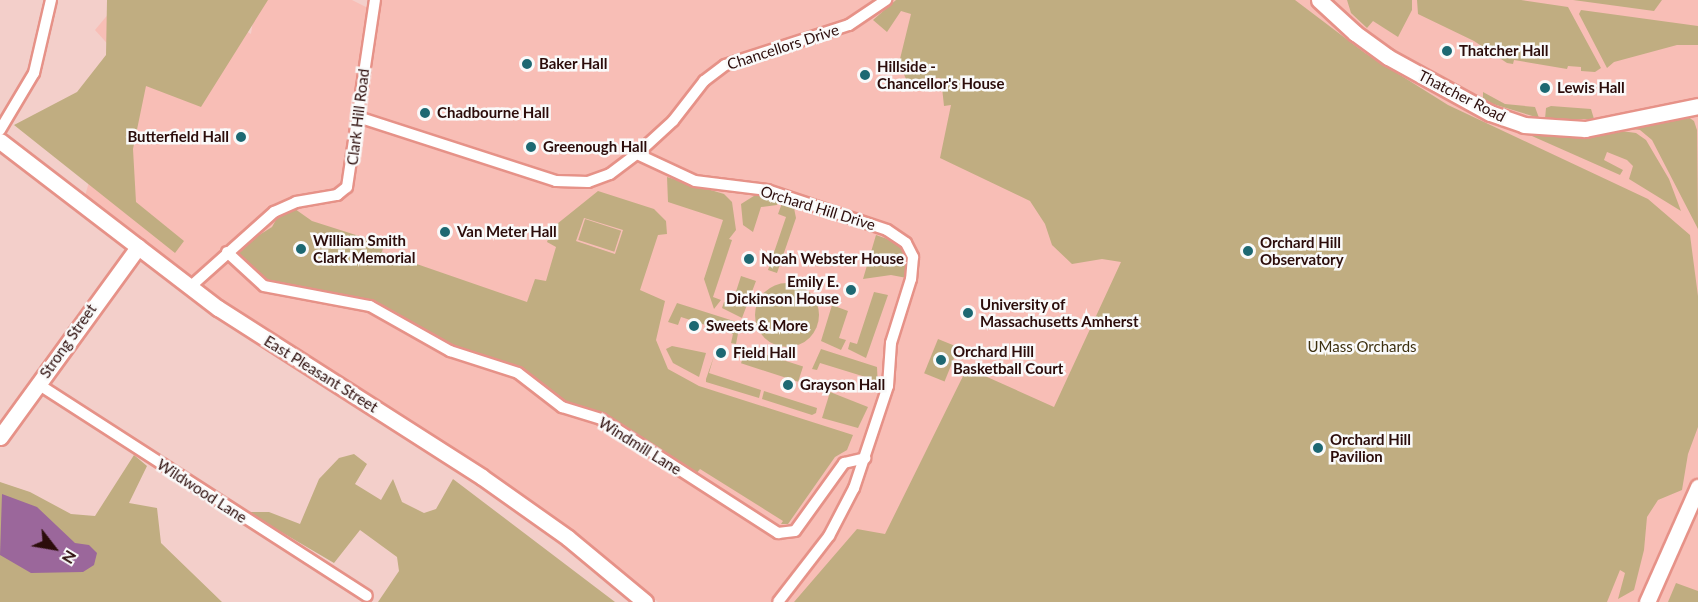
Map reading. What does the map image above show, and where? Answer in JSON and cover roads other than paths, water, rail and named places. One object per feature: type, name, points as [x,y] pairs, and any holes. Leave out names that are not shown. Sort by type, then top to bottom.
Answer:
[{"type":"main road","name":"Thatcher Road","points":[[1319,0],[1388,57],[1512,121],[1544,129],[1585,129],[1698,106]]},
{"type":"main road","name":"East Pleasant Street","points":[[0,141],[190,287],[286,353],[483,477],[568,538],[645,602]]},
{"type":"main road","name":"Strong Street","points":[[0,437],[138,247]]},
{"type":"main road","points":[[1647,602],[1698,487]]},
{"type":"street","points":[[0,130],[34,73],[51,0]]},
{"type":"street","name":"Clark Hill Road","points":[[190,287],[227,252],[281,208],[342,192],[352,172],[375,0]]},
{"type":"street","name":"Chancellors Drive","points":[[637,154],[673,121],[704,81],[725,64],[849,25],[886,0]]},
{"type":"street","points":[[358,117],[564,183],[601,178],[637,154]]},
{"type":"street","name":"Orchard Hill Drive","points":[[637,154],[681,176],[716,186],[774,192],[887,230],[906,243],[914,268],[893,334],[888,386],[864,458],[839,520],[778,602]]},
{"type":"street","name":"Windmill Lane","points":[[227,252],[264,286],[370,306],[450,351],[518,373],[561,407],[601,419],[778,533],[795,531],[844,463],[864,458]]},
{"type":"street","name":"Wildwood Lane","points":[[38,384],[367,596]]},
{"type":"place","name":"Thatcher Hall","points":[[1447,51]]},
{"type":"place","name":"Baker Hall","points":[[527,64]]},
{"type":"place","name":"Hillside - Chancellor's House","points":[[865,75]]},
{"type":"place","name":"Lewis Hall","points":[[1545,88]]},
{"type":"place","name":"Chadbourne Hall","points":[[425,113]]},
{"type":"place","name":"Butterfield Hall","points":[[241,137]]},
{"type":"place","name":"Greenough Hall","points":[[531,147]]},
{"type":"place","name":"Van Meter Hall","points":[[445,232]]},
{"type":"place","name":"William Smith Clark Memorial","points":[[301,249]]},
{"type":"place","name":"Orchard Hill Observatory","points":[[1248,251]]},
{"type":"place","name":"Noah Webster House","points":[[749,259]]},
{"type":"place","name":"Emily E. Dickinson House","points":[[851,290]]},
{"type":"place","name":"University of Massachusetts Amherst","points":[[968,313]]},
{"type":"place","name":"Sweets & More","points":[[694,326]]},
{"type":"place","name":"Field Hall","points":[[721,353]]},
{"type":"place","name":"Orchard Hill Basketball Court","points":[[941,360]]},
{"type":"place","name":"Grayson Hall","points":[[788,385]]},
{"type":"place","name":"Orchard Hill Pavilion","points":[[1318,448]]},
{"type":"park label","name":"UMass Orchards","points":[[1362,347]]}]
